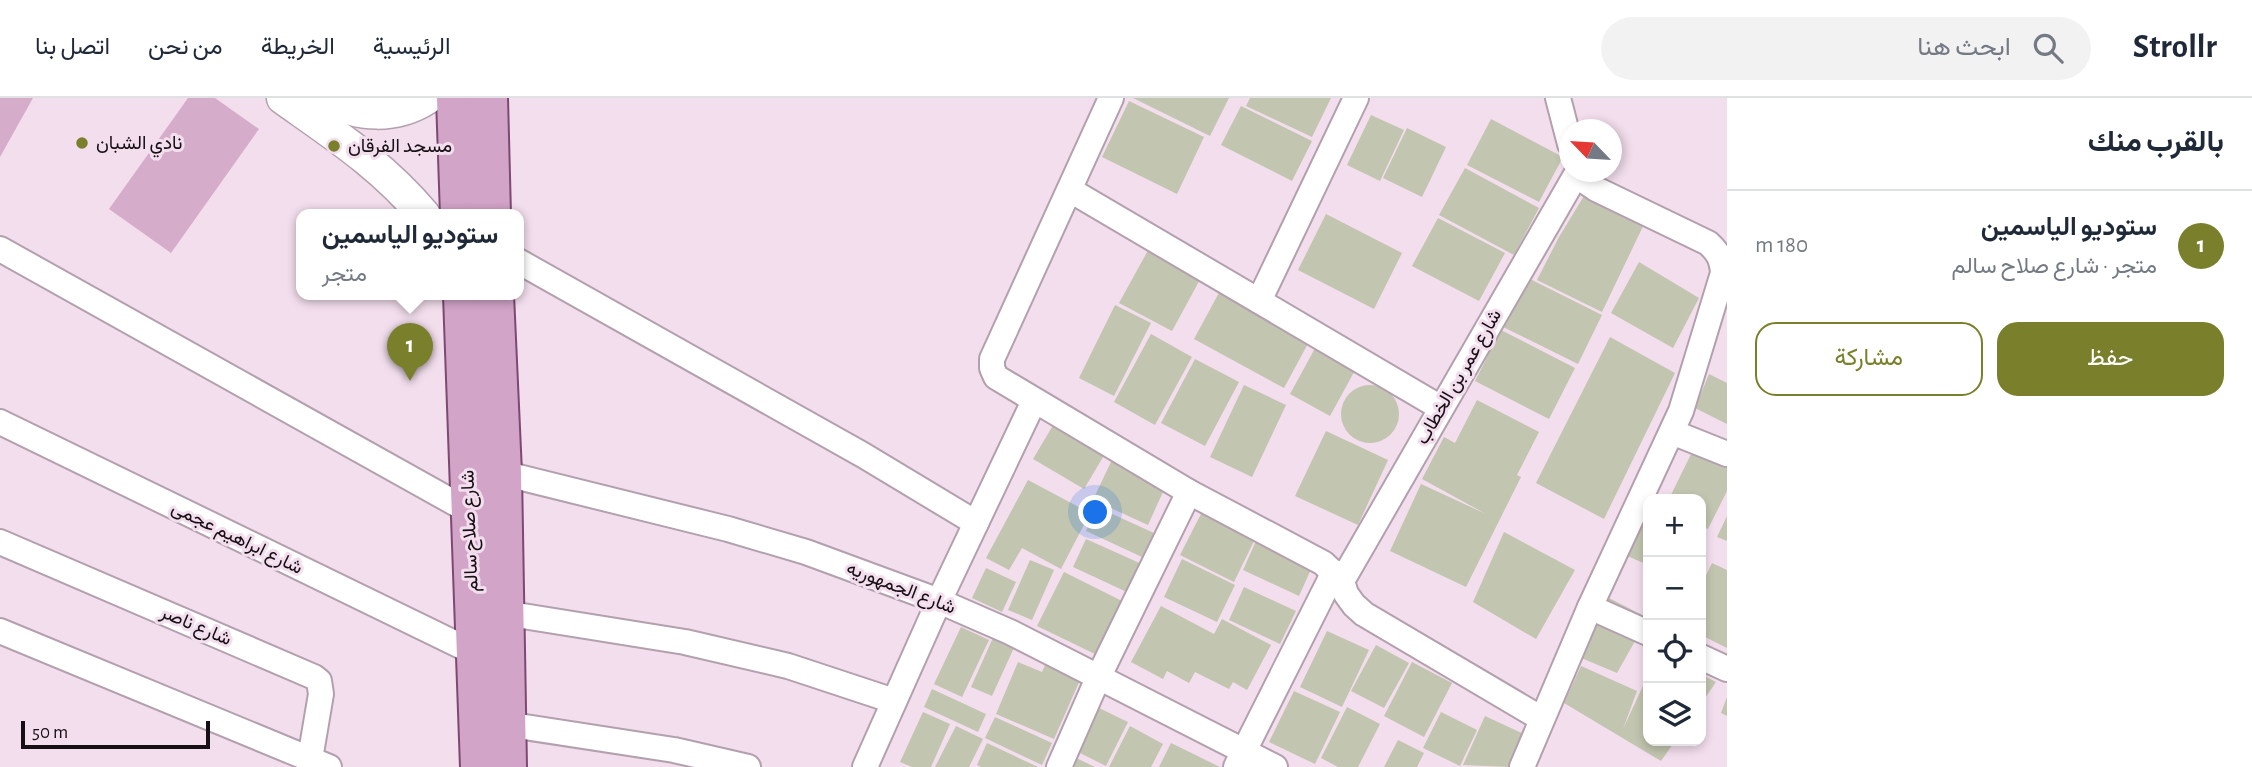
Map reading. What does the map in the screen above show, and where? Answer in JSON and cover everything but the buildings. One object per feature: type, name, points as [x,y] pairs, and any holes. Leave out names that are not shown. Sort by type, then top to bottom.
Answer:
[{"type":"main road","points":[[456,98],[460,209]]},
{"type":"main road","points":[[488,98],[491,209]]},
{"type":"main road","name":"شارع صلاح سالم","points":[[463,300],[480,767]]},
{"type":"main road","name":"شارع صلاح سالم","points":[[494,300],[502,473],[507,767]]},
{"type":"street","points":[[283,98],[355,147],[387,175],[418,209]]},
{"type":"street","points":[[326,98],[355,111],[383,113],[411,107],[427,98]]},
{"type":"street","points":[[1111,98],[992,359],[996,377],[1189,492],[1323,563],[1338,577],[1346,594],[1364,614],[1542,719]]},
{"type":"street","points":[[1259,301],[1356,98]]},
{"type":"street","points":[[1558,98],[1563,119]]},
{"type":"street","name":"شارع عمر بن الخطاب","points":[[1240,759],[1338,577],[1441,408],[1571,182]]},
{"type":"street","points":[[1522,767],[1590,607],[1672,432],[1696,369],[1724,273],[1717,251],[1708,243],[1585,182]]},
{"type":"street","points":[[1070,190],[1441,408]]},
{"type":"street","points":[[0,248],[469,511]]},
{"type":"street","points":[[524,264],[863,455],[976,523]]},
{"type":"street","points":[[865,767],[939,601],[1034,401]]},
{"type":"street","name":"شارع ابراهيم عجمى","points":[[0,422],[475,653]]},
{"type":"street","points":[[1672,432],[1727,454]]},
{"type":"street","name":"شارع الجمهوريه","points":[[502,473],[728,529],[806,552],[939,601],[1010,632],[1098,678],[1240,759],[1275,767]]},
{"type":"street","points":[[1059,767],[1098,678],[1189,492]]},
{"type":"street","name":"شارع ناصر","points":[[0,542],[314,677],[319,681],[321,694],[320,763]]},
{"type":"street","points":[[1590,607],[1643,631]]},
{"type":"street","points":[[503,613],[685,642],[788,666],[894,702]]},
{"type":"street","points":[[0,631],[320,763]]},
{"type":"street","points":[[1706,659],[1727,669]]},
{"type":"street","points":[[505,724],[674,750],[748,767]]},
{"type":"shaded area","points":[[0,98],[33,98],[0,157]]},
{"type":"shaded area","points":[[188,98],[215,98],[259,129],[171,253],[109,209]]},
{"type":"place","name":"نادي الشبان","points":[[82,143]]},
{"type":"place","name":"مسجد الفرقان","points":[[334,146]]},
{"type":"place","name":"ستوديو الياسمين","points":[[410,381]]}]
